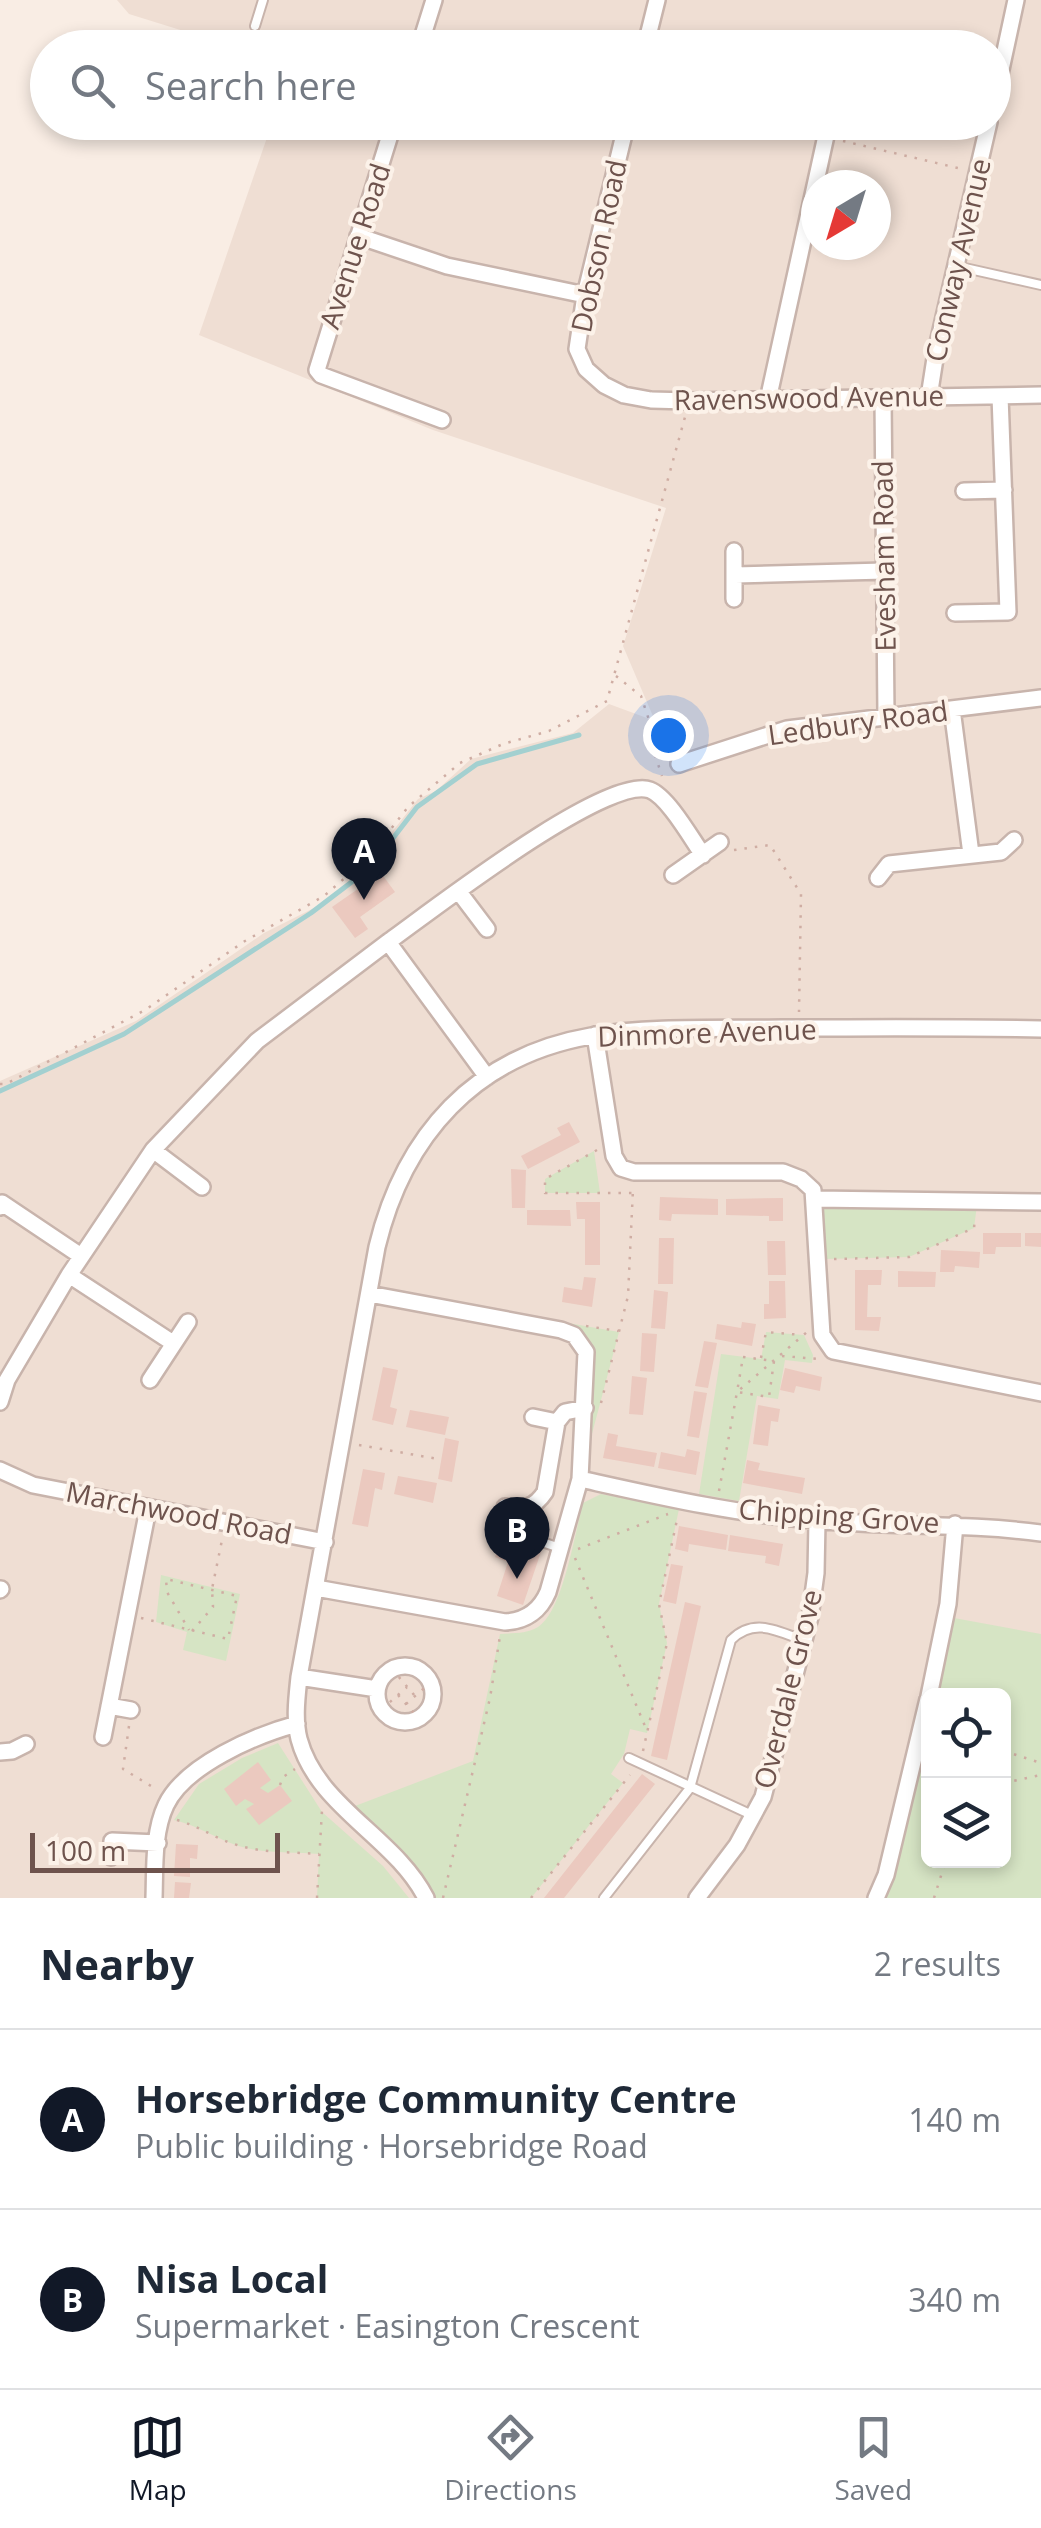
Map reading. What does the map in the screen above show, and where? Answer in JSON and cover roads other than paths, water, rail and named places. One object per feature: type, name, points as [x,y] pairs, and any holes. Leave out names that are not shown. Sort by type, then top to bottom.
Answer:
[{"type":"street","points":[[425,30],[434,0]]},
{"type":"street","points":[[650,30],[657,0]]},
{"type":"street","points":[[1010,30],[1016,0]]},
{"type":"street","name":"Avenue Road","points":[[388,140],[317,370],[321,375],[442,420]]},
{"type":"street","name":"Dobson Road","points":[[586,369],[577,350],[585,296],[623,140]]},
{"type":"street","points":[[768,400],[825,140]]},
{"type":"street","name":"Conway Avenue","points":[[929,397],[985,140]]},
{"type":"street","points":[[358,236],[447,266],[585,296]]},
{"type":"street","name":"Ravenswood Avenue","points":[[586,369],[604,385],[624,394],[689,401],[1041,396]]},
{"type":"street","points":[[955,613],[1008,612],[1000,396]]},
{"type":"street","name":"Evesham Road","points":[[883,398],[886,715]]},
{"type":"street","points":[[964,491],[1004,490]]},
{"type":"street","points":[[734,550],[734,599]]},
{"type":"street","points":[[734,575],[884,571]]},
{"type":"street","name":"Ledbury Road","points":[[678,764],[787,730],[1041,698]]},
{"type":"street","points":[[952,709],[971,854]]},
{"type":"street","points":[[0,1402],[3,1378],[153,1150],[257,1041],[388,942],[550,828],[616,792],[643,788],[661,796],[702,855]]},
{"type":"street","points":[[1002,852],[1014,840]]},
{"type":"street","points":[[673,875],[720,842]]},
{"type":"street","points":[[874,852],[889,864]]},
{"type":"street","points":[[878,878],[889,864],[971,854],[1002,852],[1016,862]]},
{"type":"street","points":[[459,892],[487,929]]},
{"type":"street","points":[[388,942],[487,1077]]},
{"type":"street","name":"Dinmore Avenue","points":[[426,1898],[398,1857],[324,1784],[308,1761],[296,1724],[299,1676],[386,1211],[403,1172],[436,1122],[487,1077],[530,1054],[596,1035],[798,1028],[1041,1029]]},
{"type":"street","points":[[596,1035],[616,1164],[634,1172],[783,1172],[813,1190],[822,1335],[833,1352],[1041,1392]]},
{"type":"street","points":[[153,1150],[202,1188]]},
{"type":"street","points":[[815,1200],[1041,1202]]},
{"type":"street","points":[[0,1207],[2,1204],[81,1256]]},
{"type":"street","points":[[69,1275],[174,1344]]},
{"type":"street","points":[[316,1588],[502,1621],[530,1616],[543,1604],[580,1479],[593,1406],[586,1352],[574,1335],[369,1294]]},
{"type":"street","points":[[150,1380],[188,1322]]},
{"type":"street","points":[[505,1507],[531,1507],[546,1492],[557,1422],[565,1412],[593,1406]]},
{"type":"street","points":[[534,1418],[557,1422]]},
{"type":"street","name":"Marchwood Road","points":[[0,1470],[32,1484],[326,1542]]},
{"type":"street","name":"Chipping Grove","points":[[580,1479],[716,1507],[817,1521],[954,1524],[1041,1533]]},
{"type":"street","points":[[103,1736],[148,1509]]},
{"type":"street","name":"Overdale Grove","points":[[696,1898],[728,1860],[763,1797],[805,1641],[816,1573],[817,1521]]},
{"type":"street","points":[[931,1688],[948,1604],[954,1524]]},
{"type":"street","points":[[408,1666],[417,1668],[431,1682],[433,1701],[419,1719],[397,1721],[382,1709],[377,1689],[392,1669],[408,1666]]},
{"type":"street","points":[[299,1676],[377,1689]]},
{"type":"street","points":[[110,1706],[131,1710]]},
{"type":"street","points":[[154,1898],[162,1816],[170,1798],[185,1780],[228,1752],[273,1730],[296,1724]]},
{"type":"street","points":[[876,1898],[886,1875],[921,1730]]},
{"type":"street","points":[[2,1758],[26,1744]]},
{"type":"street","points":[[111,1858],[112,1842],[158,1843]]},
{"type":"lane","points":[[255,26],[263,0]]},
{"type":"lane","points":[[956,266],[1041,285]]},
{"type":"lane","points":[[496,1527],[560,1548]]},
{"type":"lane","points":[[604,1898],[690,1788],[731,1640],[754,1626],[805,1641]]},
{"type":"lane","points":[[629,1758],[754,1816]]},
{"type":"waterway","points":[[0,1091],[124,1034],[311,913],[370,868],[417,807],[477,764],[579,735]]},
{"type":"place","name":"Horsebridge Community Centre","points":[[364,900]]},
{"type":"place","name":"Nisa Local","points":[[517,1579]]}]
